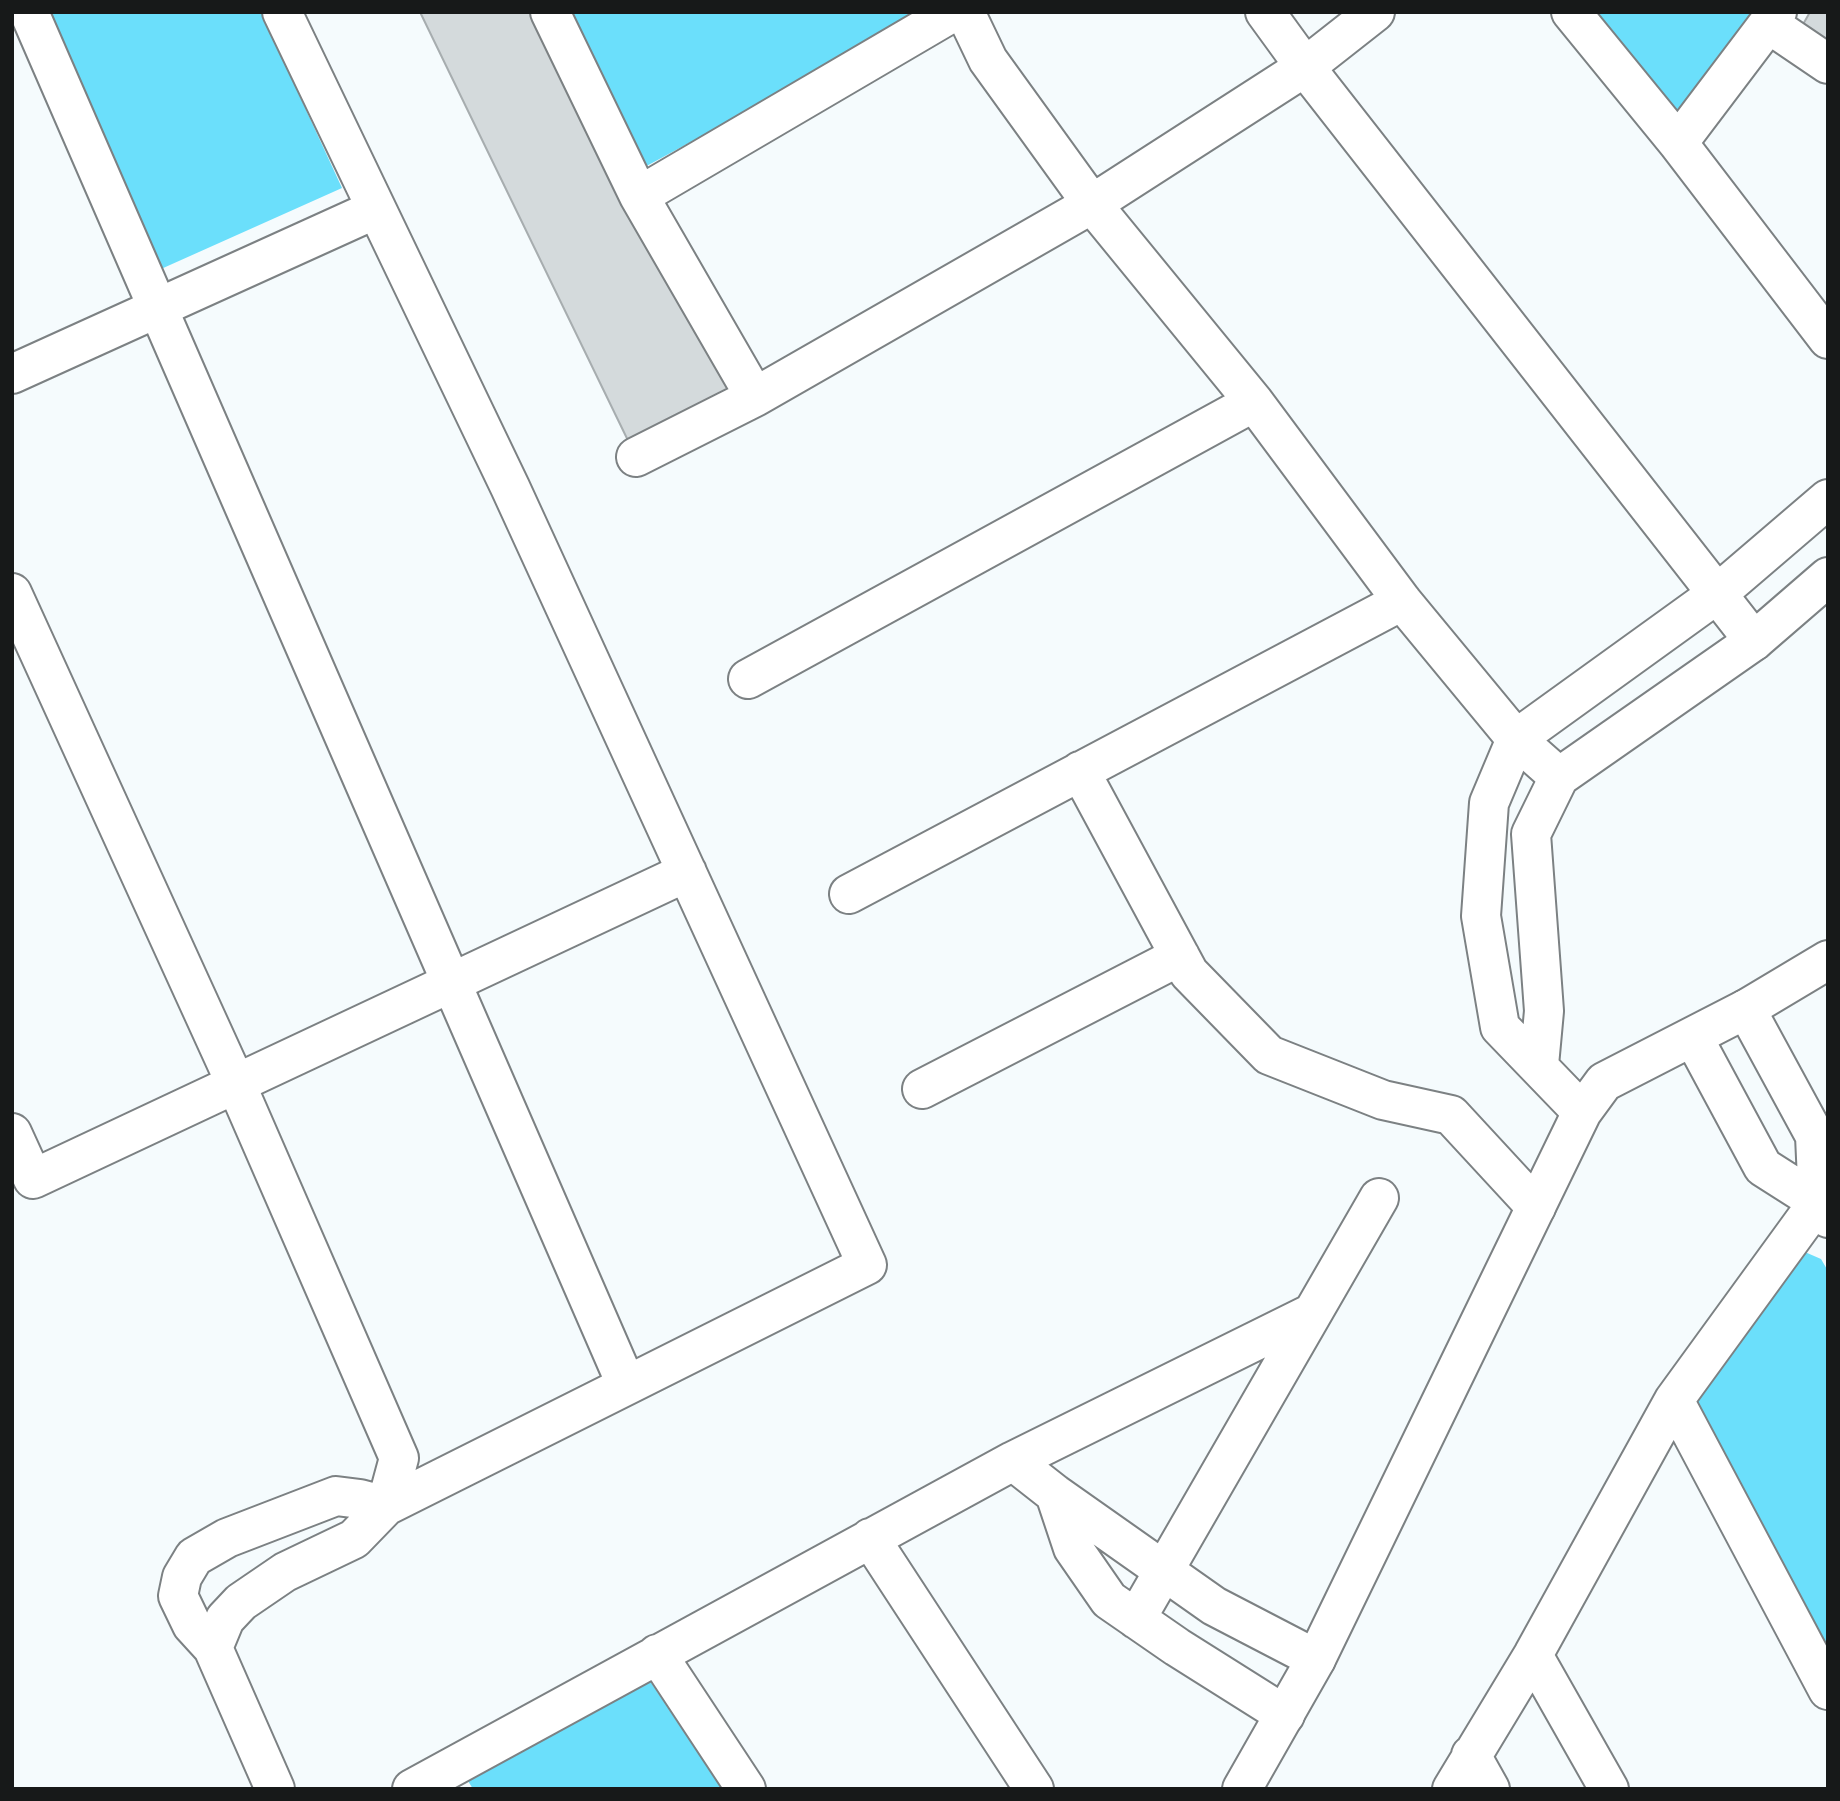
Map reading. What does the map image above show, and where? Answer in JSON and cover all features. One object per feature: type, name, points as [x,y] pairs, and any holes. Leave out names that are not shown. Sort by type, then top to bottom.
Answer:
[{"type":"street","points":[[29,12],[626,1384]]},
{"type":"street","points":[[213,1648],[225,1619],[241,1602],[285,1572],[354,1539],[386,1506],[867,1265],[510,487],[282,12]]},
{"type":"street","points":[[550,12],[639,196],[755,397]]},
{"type":"street","points":[[639,196],[953,12]]},
{"type":"street","points":[[965,12],[988,60],[1092,204],[1254,402],[1402,601],[1516,739],[1559,777]]},
{"type":"street","points":[[1265,12],[1268,20],[1754,641]]},
{"type":"street","points":[[636,457],[755,397],[1092,204],[1305,67],[1375,12]]},
{"type":"street","points":[[1571,12],[1678,143],[1828,339]]},
{"type":"street","points":[[1678,143],[1773,18],[1828,64]]},
{"type":"street","points":[[12,374],[376,209]]},
{"type":"street","points":[[748,679],[1254,402]]},
{"type":"street","points":[[1582,1112],[1500,1027],[1481,916],[1489,803],[1516,739],[1717,594],[1828,499]]},
{"type":"street","points":[[1539,1065],[1544,1011],[1531,834],[1559,777],[1754,641],[1828,577]]},
{"type":"street","points":[[12,593],[236,1084],[399,1458],[386,1506]]},
{"type":"street","points":[[849,894],[1402,601]]},
{"type":"street","points":[[1080,772],[1189,973],[1269,1055],[1383,1100],[1451,1115],[1536,1207]]},
{"type":"street","points":[[12,1133],[33,1179],[687,872]]},
{"type":"street","points":[[922,1089],[1180,956]]},
{"type":"street","points":[[1242,1789],[1316,1659],[1582,1112],[1604,1083],[1746,1009],[1828,960]]},
{"type":"street","points":[[1452,1789],[1533,1655],[1674,1400],[1824,1206],[1815,1136],[1746,1009]]},
{"type":"street","points":[[1693,1037],[1763,1167],[1824,1206]]},
{"type":"street","points":[[1136,1619],[1378,1198]]},
{"type":"street","points":[[434,1783],[657,1654],[1013,1461],[1312,1314]]},
{"type":"street","points":[[1674,1400],[1828,1690]]},
{"type":"street","points":[[1013,1461],[1213,1606],[1316,1659]]},
{"type":"street","points":[[1055,1494],[1073,1548],[1109,1600],[1177,1647],[1285,1715]]},
{"type":"street","points":[[275,1789],[213,1648],[192,1625],[178,1596],[182,1577],[194,1558],[227,1538],[336,1496],[386,1506]]},
{"type":"street","points":[[870,1538],[1034,1789]]},
{"type":"street","points":[[657,1654],[746,1789]]},
{"type":"street","points":[[1533,1655],[1609,1789]]},
{"type":"street","points":[[1471,1755],[1490,1789]]},
{"type":"shaded area","points":[[50,12],[261,12],[342,188],[161,269]]},
{"type":"shaded area","points":[[553,12],[912,12],[915,20],[630,175]]},
{"type":"shaded area","points":[[1589,12],[1756,12],[1681,125]]},
{"type":"shaded area","points":[[1798,1249],[1821,1259],[1828,1271],[1828,1713],[1671,1418]]},
{"type":"shaded area","points":[[648,1678],[722,1789],[473,1789],[468,1781]]},
{"type":"building","points":[[420,12],[550,12],[755,397],[636,457]]},
{"type":"building","points":[[1810,12],[1828,12],[1828,55],[1797,35]]}]
